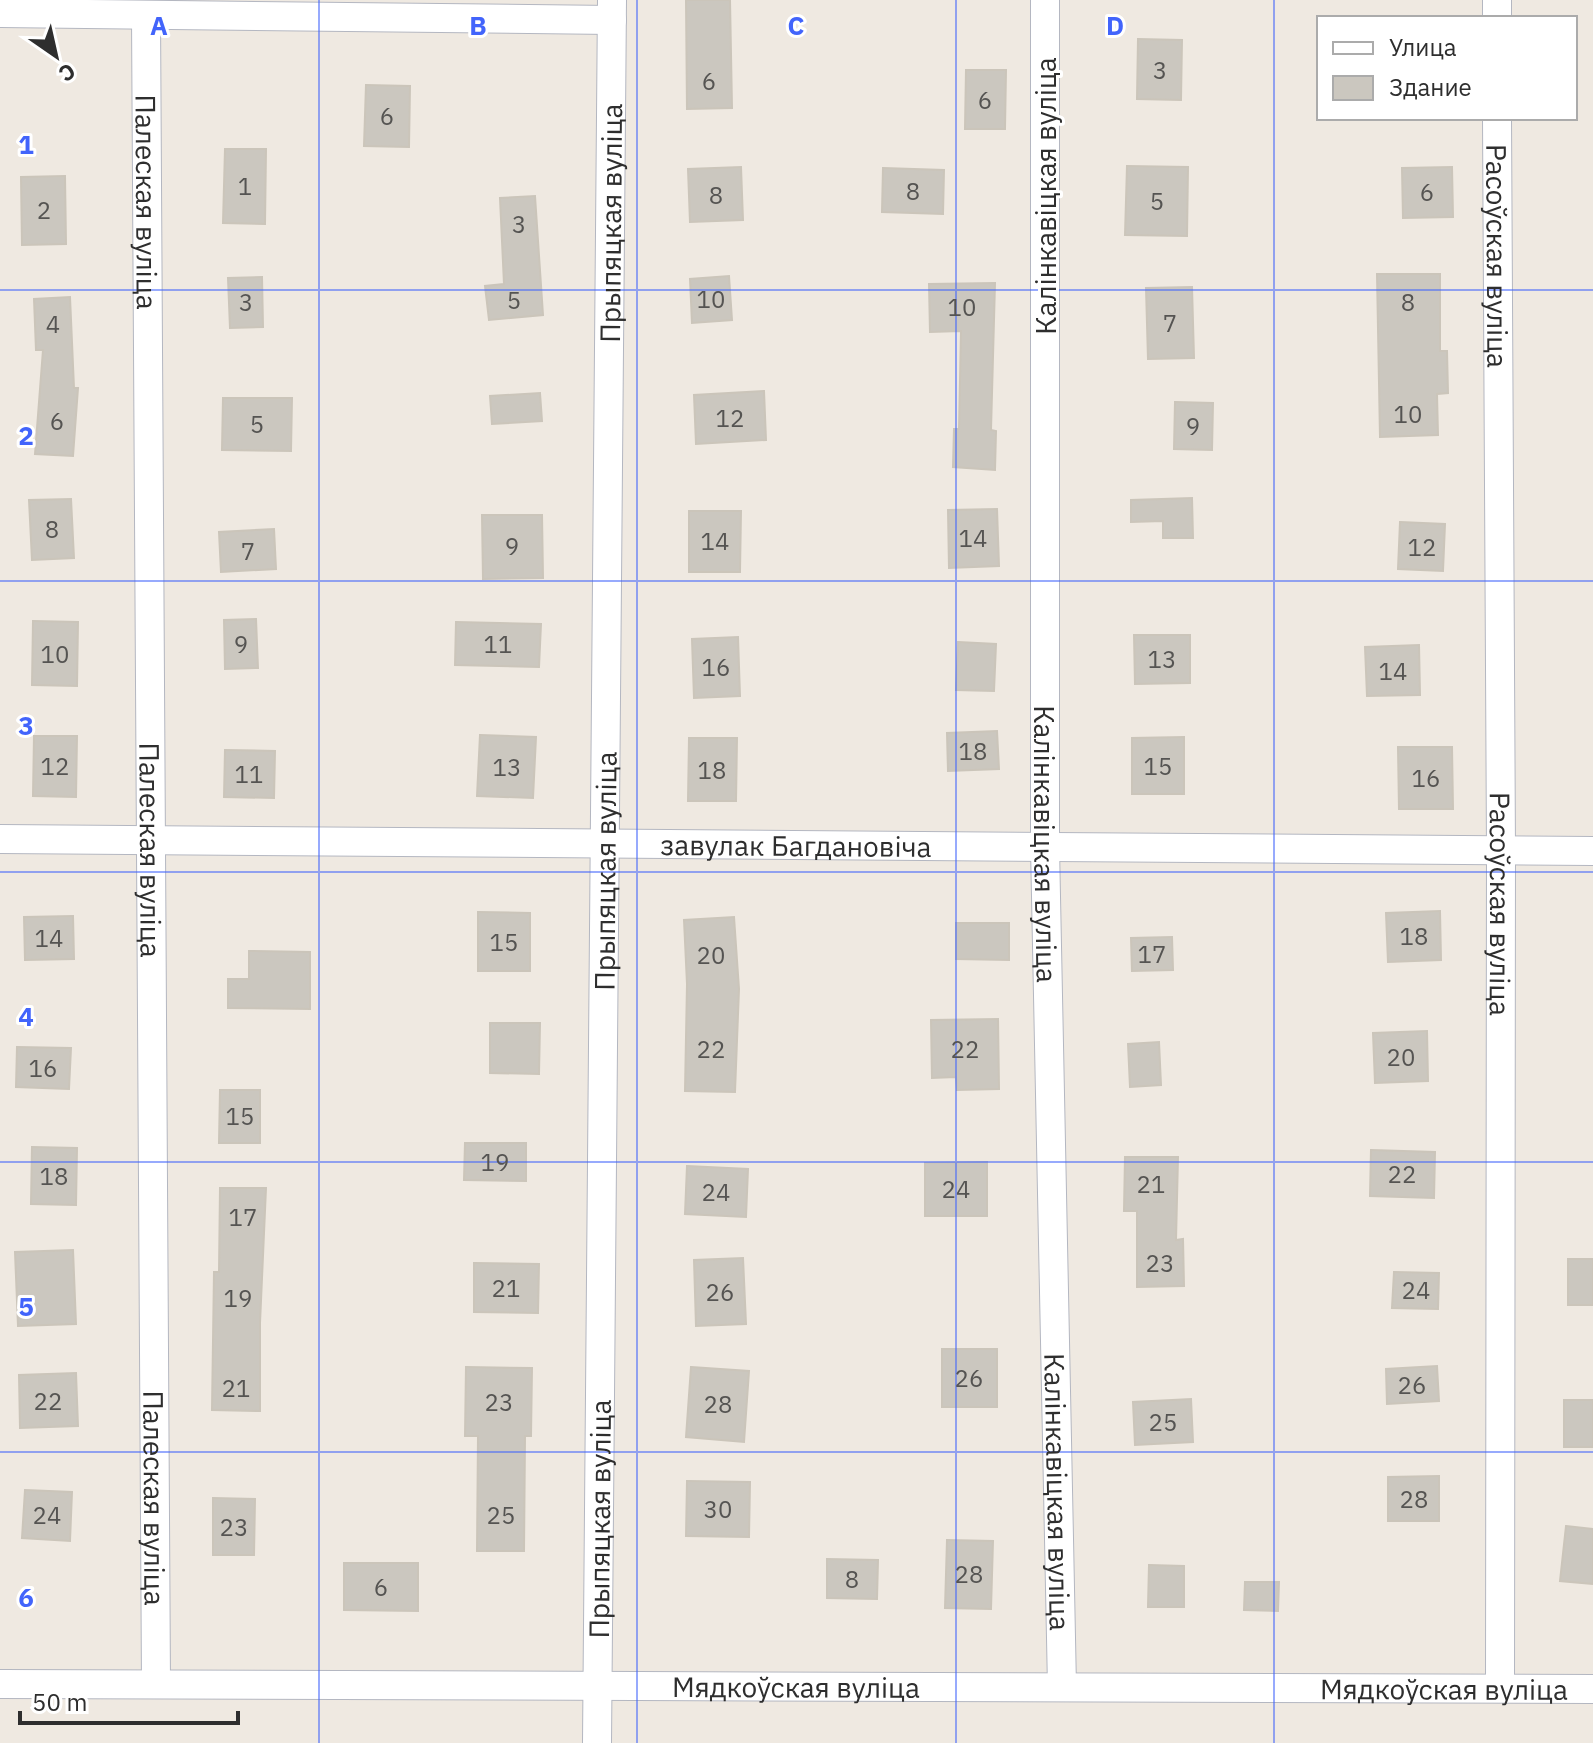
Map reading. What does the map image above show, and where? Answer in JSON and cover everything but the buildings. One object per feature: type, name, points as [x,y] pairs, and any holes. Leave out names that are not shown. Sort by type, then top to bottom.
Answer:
[{"type":"street","name":"Калінкавіцкая вуліца","points":[[1045,0],[1045,847],[1062,1687]]},
{"type":"street","points":[[0,13],[146,16],[612,10]]},
{"type":"street","name":"Прыпяцкая вуліца","points":[[597,1743],[612,10]]},
{"type":"street","name":"Палеская вуліца","points":[[146,16],[156,1684]]},
{"type":"street","name":"Расоўская вуліца","points":[[1497,120],[1501,850],[1500,1688]]},
{"type":"street","name":"завулак Багдановіча","points":[[0,839],[1593,851]]},
{"type":"street","name":"Мядкоўская вуліца","points":[[0,1684],[1593,1689]]}]
